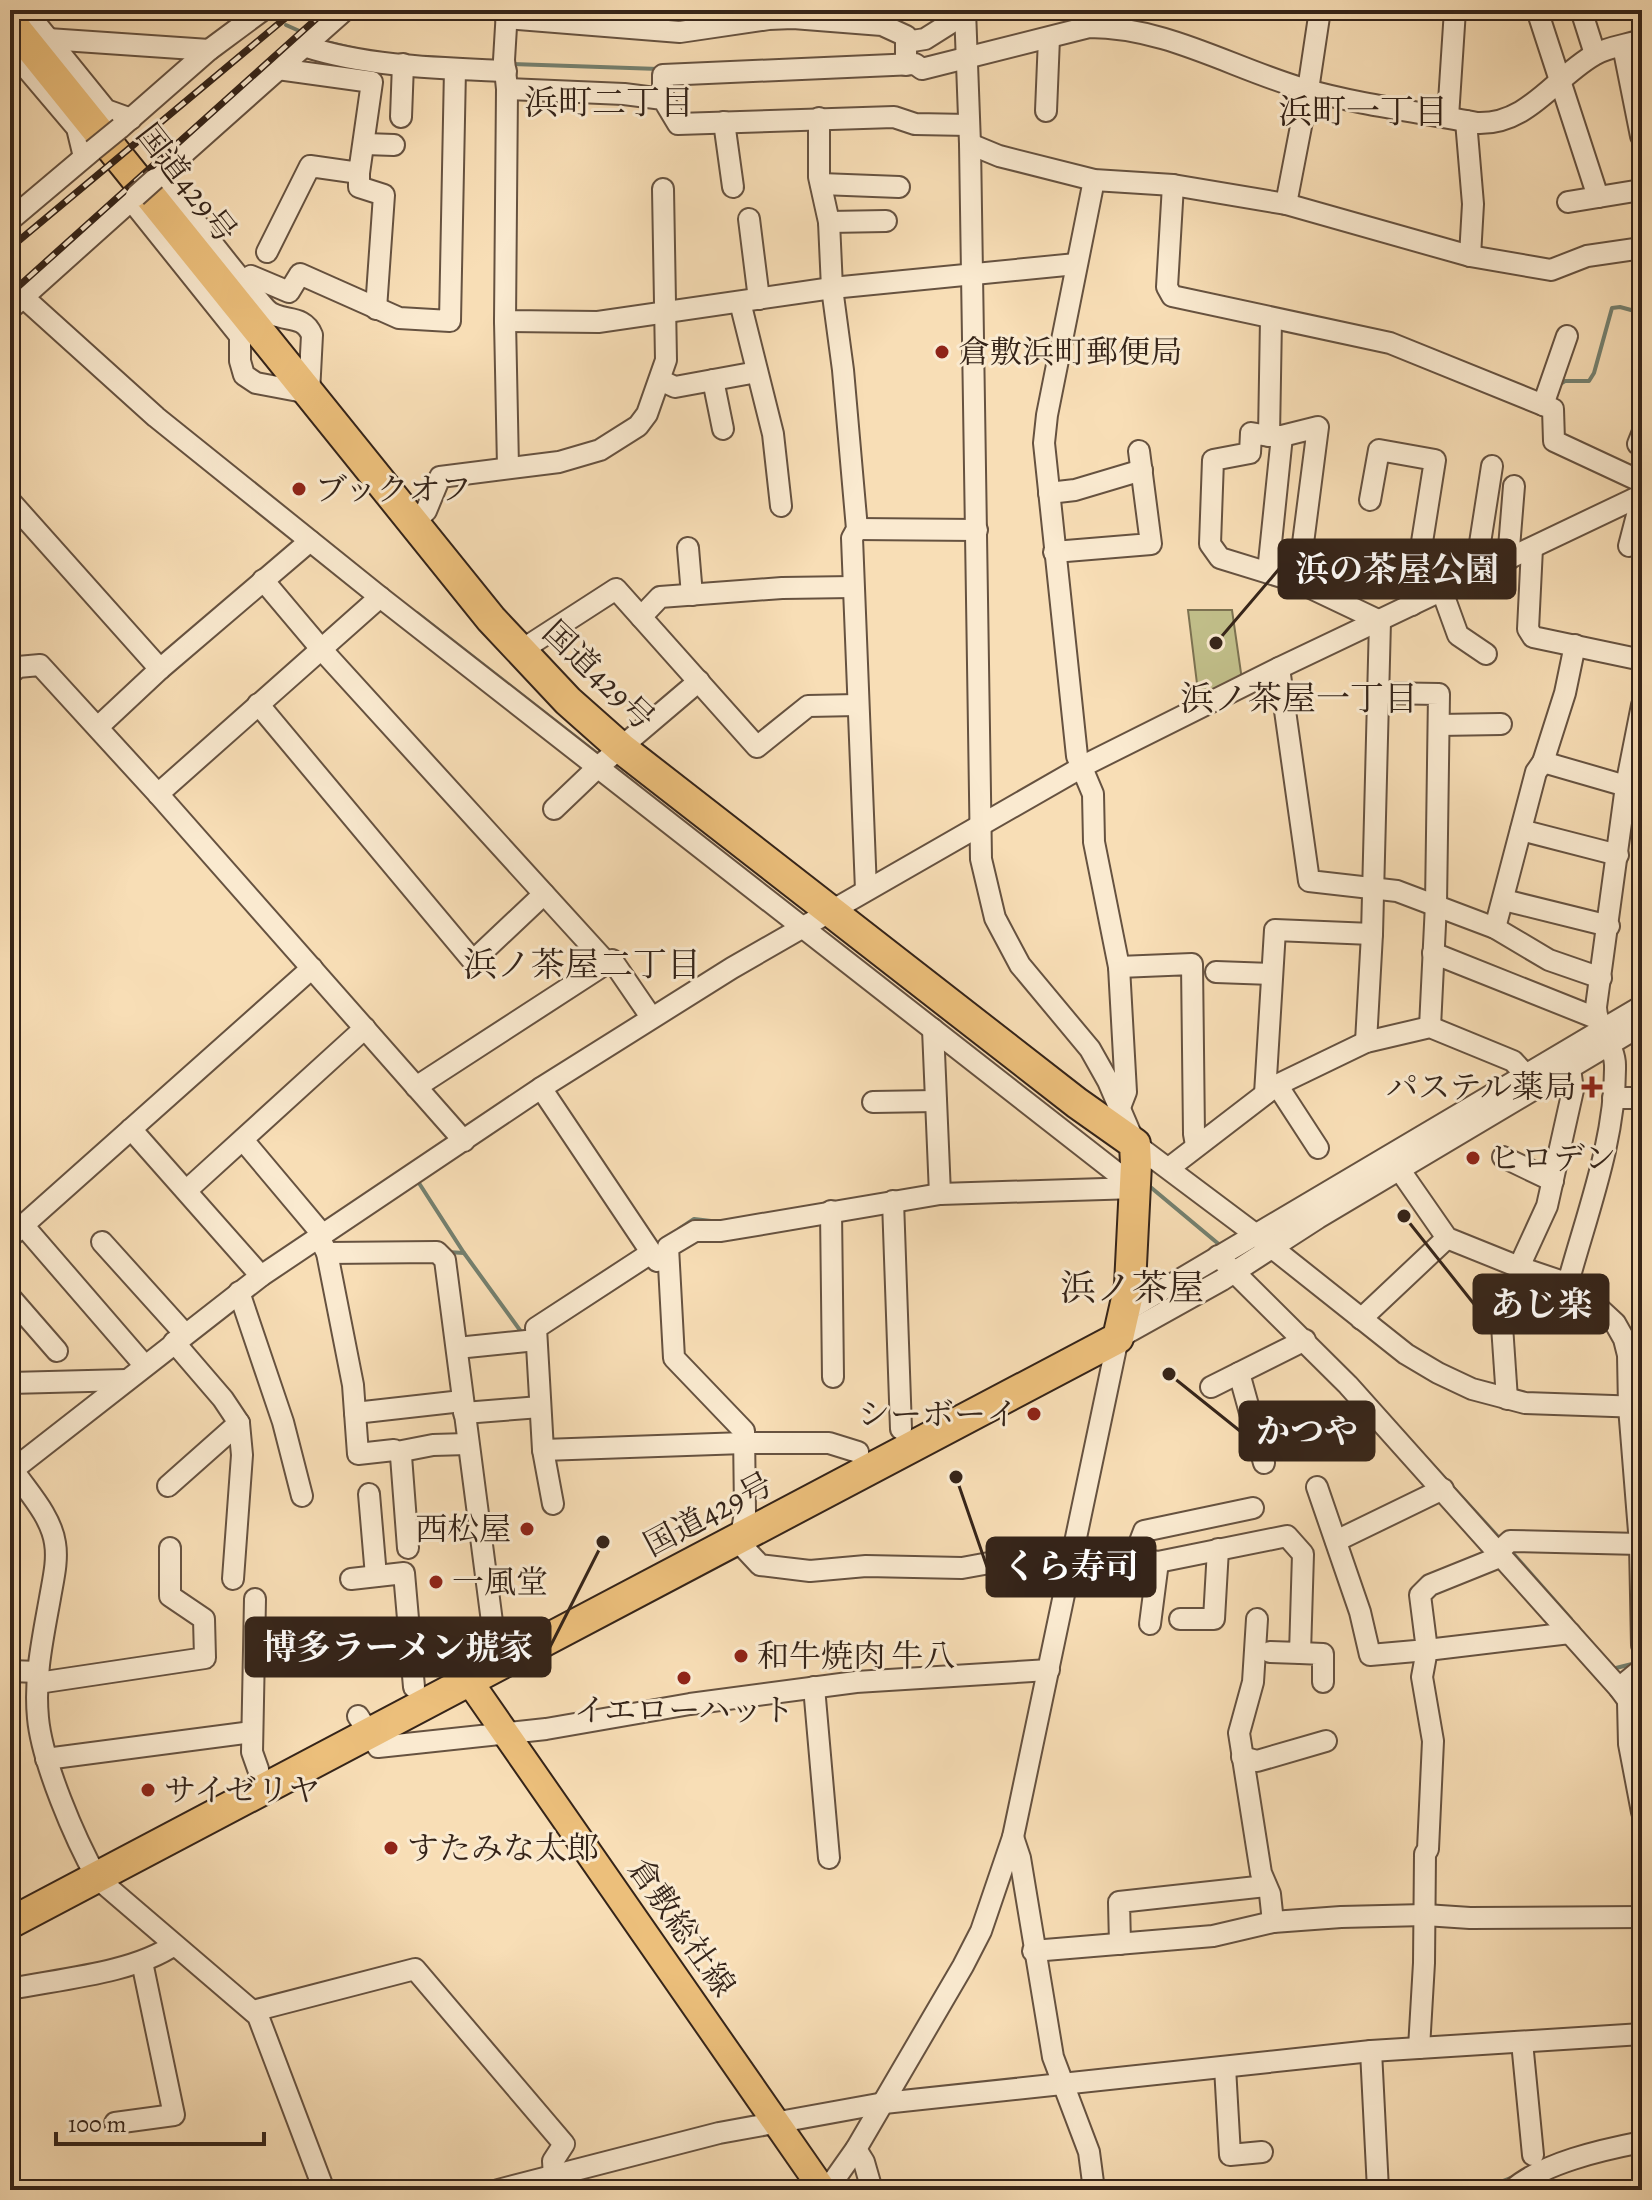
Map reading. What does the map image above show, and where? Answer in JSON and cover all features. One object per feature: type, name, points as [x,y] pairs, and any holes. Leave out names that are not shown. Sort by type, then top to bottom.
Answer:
[{"type":"highway","name":"国道429号","points":[[10,22],[491,619],[568,701],[608,759],[812,921],[1112,1116],[1135,1171]]},
{"type":"highway","points":[[1122,1325],[1130,1285],[1135,1171]]},
{"type":"highway","name":"国道429号","points":[[10,1923],[91,1869],[258,1769],[364,1724],[414,1687],[464,1672],[495,1645],[743,1525],[858,1452],[901,1429],[1076,1341],[1122,1325]]},
{"type":"highway","name":"国道429号","points":[[10,1900],[91,1869],[1122,1325]]},
{"type":"main road","name":"倉敷総社線","points":[[464,1672],[825,2190]]},
{"type":"street","points":[[25,10],[106,110],[126,123]]},
{"type":"street","points":[[10,220],[209,50],[263,10]]},
{"type":"street","points":[[345,10],[16,303],[380,597],[608,759]]},
{"type":"street","points":[[1286,204],[1320,10]]},
{"type":"street","points":[[1455,10],[1457,119],[1473,204],[1470,256]]},
{"type":"street","points":[[1537,10],[1563,78],[1598,197]]},
{"type":"street","points":[[1581,10],[1595,54]]},
{"type":"street","points":[[508,467],[506,14],[680,32],[793,18],[882,25],[906,36],[906,56],[922,69],[1089,27],[1114,27],[1181,42],[1236,66],[1308,90],[1491,123],[1506,120],[1531,106],[1595,54],[1633,43],[1641,136]]},
{"type":"street","points":[[1112,1116],[1090,1049],[1020,965],[995,918],[981,859],[977,530],[971,274],[970,135],[967,17],[925,39],[906,56],[663,75],[663,99],[678,124],[894,117],[970,135],[999,156],[1094,180],[1173,185],[1286,204],[1470,256],[1551,270],[1587,256],[1642,248]]},
{"type":"street","points":[[1046,111],[1049,38]]},
{"type":"street","points":[[48,39],[129,42],[209,50]]},
{"type":"street","points":[[304,46],[329,54],[403,64],[506,72],[663,99]]},
{"type":"street","points":[[10,49],[77,128],[89,153]]},
{"type":"street","points":[[401,117],[403,64]]},
{"type":"street","points":[[278,69],[372,82],[359,187],[384,195],[376,309]]},
{"type":"street","points":[[245,283],[251,276],[289,292],[300,274],[399,318],[450,321],[455,69]]},
{"type":"street","points":[[819,118],[819,177],[829,222],[832,288],[843,370],[857,529],[852,538],[853,587],[866,890]]},
{"type":"street","points":[[724,122],[733,187]]},
{"type":"street","points":[[365,144],[394,145]]},
{"type":"street","points":[[267,252],[310,166],[359,173]]},
{"type":"street","points":[[134,198],[240,336],[240,361],[244,375],[256,383],[309,393],[312,335],[308,325],[301,320],[269,313],[157,177]]},
{"type":"street","points":[[1094,180],[1044,443],[1077,756],[1093,794],[1094,842],[1119,967],[1126,1092],[1112,1116]]},
{"type":"street","points":[[821,184],[899,187]]},
{"type":"street","points":[[1173,185],[1167,287],[1172,296],[1390,343],[1553,409],[1554,441],[1642,482]]},
{"type":"street","points":[[412,521],[426,511],[440,477],[559,462],[600,450],[638,426],[647,414],[666,360],[663,189]]},
{"type":"street","points":[[1568,202],[1641,190],[1642,193]]},
{"type":"street","points":[[749,219],[749,300],[757,372],[773,434],[781,506]]},
{"type":"street","points":[[829,222],[886,221]]},
{"type":"street","points":[[505,321],[598,322],[832,288],[1076,264]]},
{"type":"street","points":[[1268,572],[1275,436],[1271,319]]},
{"type":"street","points":[[256,383],[273,377],[281,360],[300,356],[312,335]]},
{"type":"street","points":[[1543,405],[1567,336]]},
{"type":"street","points":[[660,380],[675,387],[757,372]]},
{"type":"street","points":[[713,380],[723,429]]},
{"type":"street","points":[[1298,582],[1318,427],[1275,436],[1251,433],[1250,453],[1213,460],[1210,544],[1220,558],[1298,582],[1380,621]]},
{"type":"street","points":[[1370,500],[1379,450],[1435,460],[1412,605]]},
{"type":"street","points":[[1049,493],[1075,490],[1141,461],[1151,544],[1054,552]]},
{"type":"street","points":[[1475,575],[1492,466]]},
{"type":"street","points":[[1508,560],[1514,486]]},
{"type":"street","points":[[1629,546],[1642,495]]},
{"type":"street","points":[[324,2190],[262,2025],[253,2011],[174,1945],[91,1869],[46,1759],[38,1717],[38,1677],[55,1566],[55,1544],[49,1524],[12,1471],[127,1380],[142,1363],[239,1292],[258,1272],[321,1237],[651,1017],[1082,766],[1642,495]]},
{"type":"street","points":[[10,501],[160,669]]},
{"type":"street","points":[[857,529],[977,530]]},
{"type":"street","points":[[98,727],[160,669],[310,541]]},
{"type":"street","points":[[688,548],[692,595]]},
{"type":"street","points":[[1532,548],[1528,629],[1533,637],[1642,660]]},
{"type":"street","points":[[263,580],[322,650],[607,963]]},
{"type":"street","points":[[641,617],[660,597],[782,588],[853,587]]},
{"type":"street","points":[[520,651],[616,589],[757,747],[808,706],[857,705]]},
{"type":"street","points":[[1442,591],[1458,635],[1486,654]]},
{"type":"street","points":[[158,794],[380,597]]},
{"type":"street","points":[[1366,1042],[1372,934],[1380,621]]},
{"type":"street","points":[[1495,928],[1536,772],[1543,762],[1565,693],[1575,645]]},
{"type":"street","points":[[10,674],[18,667],[40,665],[464,1141]]},
{"type":"street","points":[[1279,668],[1309,881],[1397,891],[1495,928],[1549,960],[1601,978]]},
{"type":"street","points":[[554,809],[699,681]]},
{"type":"street","points":[[1378,693],[1439,694],[1436,904],[1430,1027]]},
{"type":"street","points":[[258,704],[473,961],[544,894]]},
{"type":"street","points":[[1568,1283],[1611,1126],[1615,1062],[1602,1031],[1601,978],[1626,786],[1642,705]]},
{"type":"street","points":[[1439,725],[1501,724]]},
{"type":"street","points":[[1543,762],[1626,786]]},
{"type":"street","points":[[1521,830],[1618,855]]},
{"type":"street","points":[[1504,900],[1609,926]]},
{"type":"street","points":[[812,921],[933,1029],[1135,1171]]},
{"type":"street","points":[[1318,1148],[1271,1090],[1275,930],[1372,934]]},
{"type":"street","points":[[1433,953],[1602,1031],[1642,1025]]},
{"type":"street","points":[[416,1087],[612,960],[651,1017]]},
{"type":"street","points":[[1119,967],[1192,964],[1196,1145]]},
{"type":"street","points":[[142,1363],[16,1231],[312,968]]},
{"type":"street","points":[[1216,972],[1272,974]]},
{"type":"street","points":[[1122,1325],[1239,1269],[1525,1074],[1642,1006]]},
{"type":"street","points":[[1300,1653],[1303,1554],[1287,1536],[1158,1562],[1073,1549],[962,1568],[866,1566],[810,1571],[760,1565],[746,1550],[743,1525],[744,1431],[674,1358],[668,1247],[695,1231],[721,1231],[940,1190],[1169,1168],[1271,1090],[1366,1042],[1430,1027],[1513,1061],[1525,1074]]},
{"type":"street","points":[[187,1190],[365,1028]]},
{"type":"street","points":[[933,1029],[940,1190]]},
{"type":"street","points":[[825,2190],[856,2149],[981,1931],[1013,1837],[1122,1325],[1255,1234],[1570,1068],[1602,1031]]},
{"type":"street","points":[[1519,1267],[1547,1206],[1573,1090],[1570,1068]]},
{"type":"street","points":[[541,1088],[669,1280]]},
{"type":"street","points":[[1613,1098],[1642,1098]]},
{"type":"street","points":[[873,1102],[936,1101]]},
{"type":"street","points":[[131,1129],[258,1272]]},
{"type":"street","points":[[243,1140],[321,1237],[353,1385],[358,1454],[467,1444]]},
{"type":"street","points":[[1503,1157],[1553,1181]]},
{"type":"street","points":[[1394,1163],[1447,1238],[1575,1286],[1615,1323],[1635,1353],[1642,1645]]},
{"type":"street","points":[[1169,1168],[1406,1354],[1430,1369],[1472,1389],[1507,1399],[1544,1405],[1636,1407]]},
{"type":"street","points":[[893,1201],[901,1429]]},
{"type":"street","points":[[831,1211],[833,1377]]},
{"type":"street","points":[[321,1237],[437,1252],[445,1260],[495,1645]]},
{"type":"street","points":[[1361,1319],[1447,1238]]},
{"type":"street","points":[[102,1242],[180,1338],[239,1423],[242,1455],[233,1579]]},
{"type":"street","points":[[553,1504],[543,1450],[536,1328],[649,1251]]},
{"type":"street","points":[[1223,1253],[1503,1549],[1570,1633],[1628,1685],[1642,1719]]},
{"type":"street","points":[[239,1292],[283,1422],[302,1496]]},
{"type":"street","points":[[10,1297],[57,1351]]},
{"type":"street","points":[[1501,1311],[1507,1399]]},
{"type":"street","points":[[457,1348],[536,1340]]},
{"type":"street","points":[[1211,1387],[1305,1340]]},
{"type":"street","points":[[1239,1373],[1264,1463]]},
{"type":"street","points":[[10,1383],[127,1380]]},
{"type":"street","points":[[355,1413],[463,1407],[540,1407]]},
{"type":"street","points":[[168,1486],[239,1423]]},
{"type":"street","points":[[543,1450],[829,1443],[858,1452]]},
{"type":"street","points":[[397,1452],[401,1456],[408,1548]]},
{"type":"street","points":[[1317,1487],[1360,1612],[1370,1655],[1498,1644],[1506,1640],[1570,1633]]},
{"type":"street","points":[[1336,1541],[1443,1489]]},
{"type":"street","points":[[369,1494],[376,1576]]},
{"type":"street","points":[[1134,1557],[1144,1531],[1253,1508]]},
{"type":"street","points":[[1419,2048],[1425,1854],[1428,1849],[1433,1741],[1422,1677],[1427,1650],[1420,1595],[1430,1585],[1503,1549],[1640,1544]]},
{"type":"street","points":[[10,1671],[38,1677],[205,1658],[204,1619],[170,1596],[170,1548]]},
{"type":"street","points":[[1180,1619],[1214,1619],[1218,1549]]},
{"type":"street","points":[[1150,1624],[1158,1562]]},
{"type":"street","points":[[351,1579],[404,1573],[414,1687]]},
{"type":"street","points":[[255,1599],[252,1752],[258,1769]]},
{"type":"street","points":[[1257,1619],[1252,1690],[1239,1733],[1261,1873],[1273,1922]]},
{"type":"street","points":[[1270,1652],[1323,1654],[1323,1682]]},
{"type":"street","points":[[364,1724],[378,1747],[546,1729],[690,1704],[856,1682],[1049,1670]]},
{"type":"street","points":[[1628,1685],[1629,1744],[1642,1812]]},
{"type":"street","points":[[814,1687],[829,1858]]},
{"type":"street","points":[[46,1759],[252,1732]]},
{"type":"street","points":[[1242,1757],[1257,1761],[1326,1741]]},
{"type":"street","points":[[1013,1837],[1020,1858],[1053,2057],[1089,2152],[1094,2190]]},
{"type":"street","points":[[1120,1944],[1119,1902],[1266,1886]]},
{"type":"street","points":[[1033,1951],[1213,1936],[1273,1922],[1425,1915],[1484,1918],[1642,1917]]},
{"type":"street","points":[[10,1989],[142,1962],[174,1945]]},
{"type":"street","points":[[115,2123],[174,2115],[142,1962]]},
{"type":"street","points":[[253,2011],[415,1969],[564,2144],[557,2154],[554,2172]]},
{"type":"street","points":[[498,2190],[554,2172],[719,2133],[779,2124],[886,2099],[1064,2085],[1371,2051],[1642,2034]]},
{"type":"street","points":[[1522,2042],[1544,2165]]},
{"type":"street","points":[[1371,2051],[1378,2190]]},
{"type":"street","points":[[1225,2067],[1230,2155],[1262,2152]]},
{"type":"street","points":[[1512,2190],[1544,2165],[1642,2142]]},
{"type":"street","points":[[856,2149],[864,2162],[872,2190]]},
{"type":"shaded area","points":[[1188,610],[1232,610],[1242,680],[1199,700]]},
{"type":"waterway","points":[[973,21],[992,10]]},
{"type":"waterway","points":[[286,25],[306,34]]},
{"type":"waterway","points":[[326,42],[360,50]]},
{"type":"waterway","points":[[512,64],[659,69]]},
{"type":"waterway","points":[[1557,386],[1565,381],[1589,381],[1612,308],[1642,313]]},
{"type":"waterway","points":[[417,613],[599,755]]},
{"type":"waterway","points":[[609,763],[640,788]]},
{"type":"waterway","points":[[417,1180],[464,1253]]},
{"type":"waterway","points":[[1148,1185],[1221,1246]]},
{"type":"waterway","points":[[679,1229],[694,1219],[711,1221]]},
{"type":"waterway","points":[[447,1252],[464,1253],[522,1333],[525,1331]]},
{"type":"waterway","points":[[1427,1459],[1502,1541]]},
{"type":"waterway","points":[[1511,1551],[1571,1619]]},
{"type":"waterway","points":[[1612,1669],[1636,1663]]},
{"type":"waterway","points":[[1480,2190],[1518,2175]]},
{"type":"waterway","points":[[1549,2176],[1550,2190]]},
{"type":"waterway","points":[[433,2190],[496,2182]]},
{"type":"railway","points":[[10,248],[295,10]]},
{"type":"railway","points":[[10,294],[326,10]]},
{"type":"place","name":"倉敷浜町郵便局","points":[[942,352]]},
{"type":"place","name":"ブックオフ","points":[[299,489]]},
{"type":"place","name":"浜の茶屋公園","points":[[1216,643]]},
{"type":"place","name":"パステル薬局","points":[[1592,1087]]},
{"type":"place","name":"ヒロデン","points":[[1473,1158]]},
{"type":"place","name":"あじ楽","points":[[1404,1216]]},
{"type":"place","name":"かつや","points":[[1169,1374]]},
{"type":"place","name":"シーボーイ","points":[[1034,1414]]},
{"type":"place","name":"くら寿司","points":[[956,1477]]},
{"type":"place","name":"西松屋","points":[[527,1529]]},
{"type":"place","name":"博多ラーメン琥家","points":[[603,1542]]},
{"type":"place","name":"一風堂","points":[[436,1582]]},
{"type":"place","name":"和牛焼肉 牛八","points":[[741,1656]]},
{"type":"place","name":"イエローハット","points":[[684,1678]]},
{"type":"place","name":"サイゼリヤ","points":[[148,1790]]},
{"type":"place","name":"すたみな太郎","points":[[391,1848]]},
{"type":"district","name":"浜町二丁目","points":[[609,102]]},
{"type":"district","name":"浜町一丁目","points":[[1363,111]]},
{"type":"district","name":"浜ノ茶屋一丁目","points":[[1299,698]]},
{"type":"district","name":"浜ノ茶屋二丁目","points":[[582,964]]},
{"type":"district","name":"浜ノ茶屋","points":[[1132,1287]]}]
